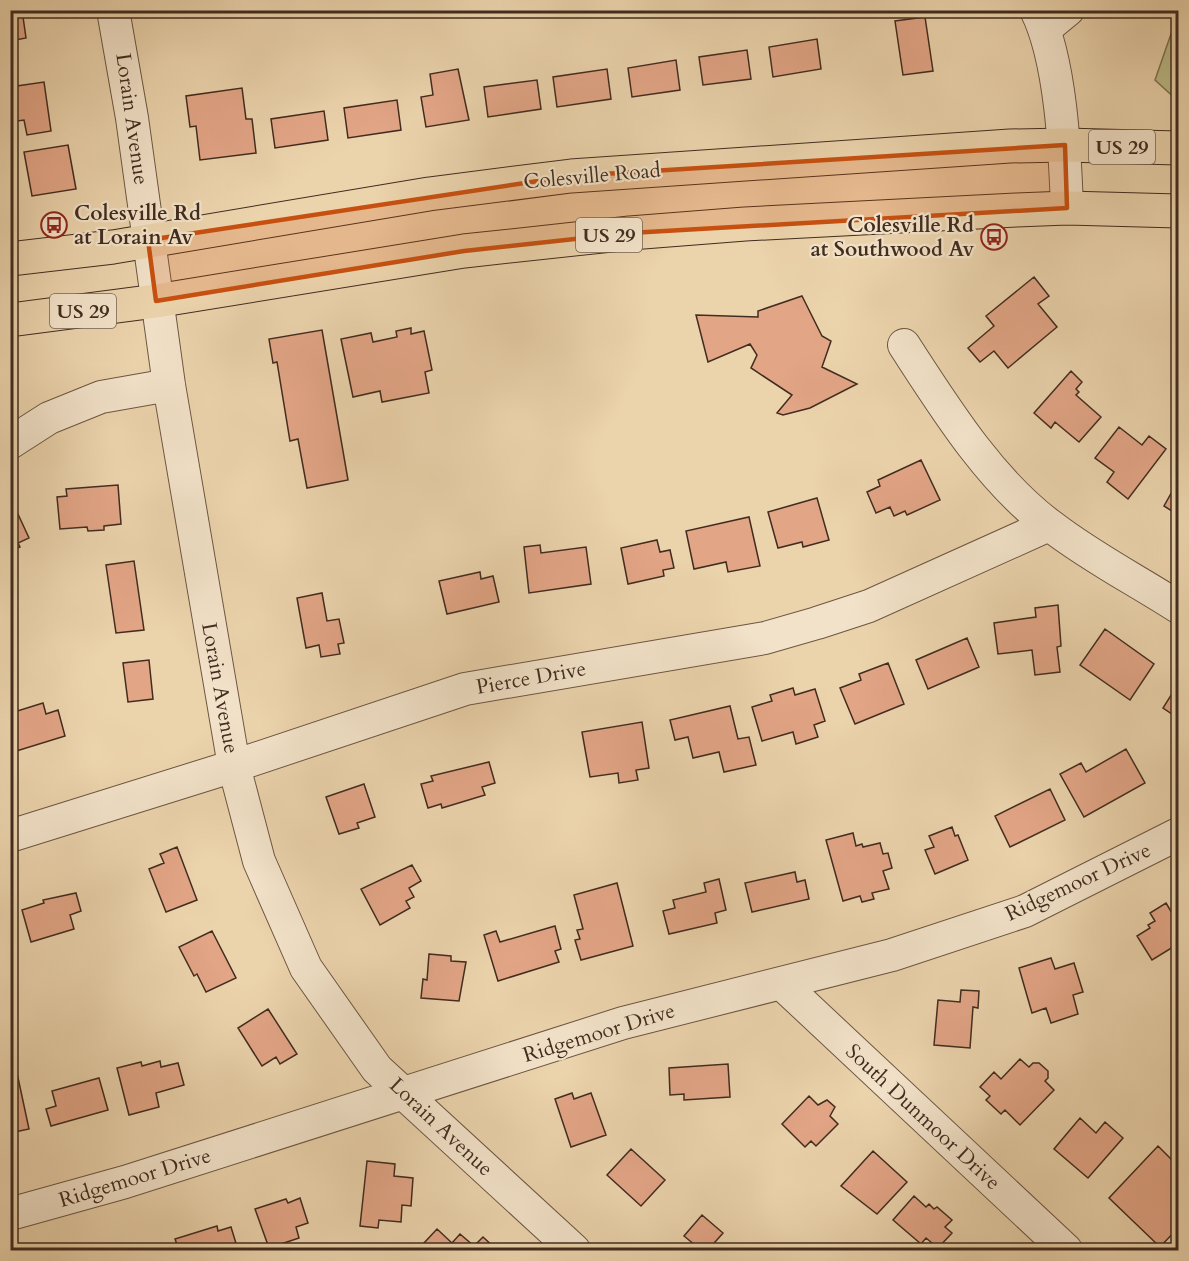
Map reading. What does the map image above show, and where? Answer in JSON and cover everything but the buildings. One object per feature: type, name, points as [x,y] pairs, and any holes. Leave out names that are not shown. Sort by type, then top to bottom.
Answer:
[{"type":"highway","name":"Colesville Road","points":[[10,259],[148,240],[429,194],[571,176],[1065,145],[1179,148]]},
{"type":"highway","name":"US 29","points":[[10,320],[156,301],[464,251],[630,233],[756,223],[1067,208],[1179,211]]},
{"type":"street","name":"Lorain Avenue","points":[[113,10],[122,51],[169,385],[234,766],[259,861],[306,968],[377,1069],[574,1251]]},
{"type":"street","points":[[1050,17],[1065,145],[1067,208]]},
{"type":"street","points":[[904,345],[964,436],[1017,495],[1049,525],[1179,607]]},
{"type":"street","points":[[10,443],[49,418],[101,397],[169,385]]},
{"type":"street","name":"Pierce Drive","points":[[10,836],[234,766],[465,689],[765,638],[817,624],[869,606],[1049,525]]},
{"type":"street","name":"Ridgemoor Drive","points":[[10,1214],[125,1182],[623,1023],[892,955],[1025,911],[1179,834]]},
{"type":"street","name":"South Dunmoor Drive","points":[[781,983],[1066,1251]]},
{"type":"highlighted area","points":[[1065,145],[1067,208],[630,233],[464,251],[156,301],[148,240],[571,176]]},
{"type":"green space","points":[[1178,26],[1178,101],[1155,80],[1171,34]]},
{"type":"place","name":"Colesville Rd at Lorain Av","points":[[54,225]]},
{"type":"place","name":"Colesville Rd at Southwood Av","points":[[994,237]]}]
